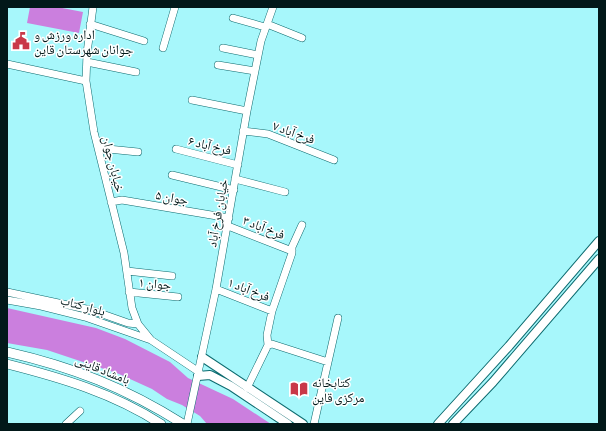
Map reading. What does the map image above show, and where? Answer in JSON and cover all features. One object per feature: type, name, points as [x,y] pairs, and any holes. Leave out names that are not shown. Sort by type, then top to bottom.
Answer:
[{"type":"main road","name":"بامشاد قاینی","points":[[7,352],[34,358],[79,372],[115,386],[154,406],[183,424]]},
{"type":"main road","name":"بامشاد قاینی","points":[[7,364],[74,382],[112,397],[161,424]]},
{"type":"street","name":"خیابان جوان","points":[[93,7],[90,24],[86,81],[94,132],[120,235],[132,308],[138,324]]},
{"type":"street","points":[[163,48],[175,7]]},
{"type":"street","name":"خیابان فرخ آباد","points":[[187,424],[216,289],[258,55],[266,25],[273,7]]},
{"type":"street","points":[[233,18],[266,25],[302,38]]},
{"type":"street","points":[[90,24],[144,41]]},
{"type":"street","points":[[223,48],[258,55]]},
{"type":"street","points":[[87,62],[136,72]]},
{"type":"street","points":[[7,64],[86,81]]},
{"type":"street","points":[[218,65],[255,71]]},
{"type":"street","points":[[192,100],[247,111]]},
{"type":"street","name":"فرخ آباد ۷","points":[[244,131],[268,134],[334,160]]},
{"type":"street","points":[[98,148],[138,152]]},
{"type":"street","name":"فرخ آباد ۶","points":[[176,149],[238,164]]},
{"type":"street","points":[[172,175],[234,190]]},
{"type":"street","points":[[235,179],[286,192]]},
{"type":"street","name":"جوان ۵","points":[[111,202],[122,200],[229,218]]},
{"type":"street","points":[[247,388],[268,345],[267,334],[272,311],[292,247],[302,225]]},
{"type":"street","name":"فرخ آباد ۳","points":[[228,226],[292,251]]},
{"type":"street","points":[[438,424],[599,241]]},
{"type":"street","points":[[453,424],[498,376],[599,259]]},
{"type":"street","points":[[127,271],[172,276]]},
{"type":"street","name":"فرخ آباد ۱","points":[[216,289],[272,311]]},
{"type":"street","name":"بلوار کتاب","points":[[7,292],[91,310],[128,323],[138,324]]},
{"type":"street","name":"جوان ۱","points":[[130,292],[178,297]]},
{"type":"street","name":"بلوار کتاب","points":[[7,300],[41,306],[85,317],[151,340]]},
{"type":"street","points":[[314,424],[338,318]]},
{"type":"street","points":[[138,324],[151,340],[198,374],[210,375],[288,424]]},
{"type":"street","points":[[268,345],[272,344],[328,362]]},
{"type":"street","points":[[202,357],[302,424]]},
{"type":"street","points":[[66,424],[80,411]]},
{"type":"shaded area","points":[[30,7],[57,7],[83,12],[79,33],[27,23]]},
{"type":"shaded area","points":[[7,308],[96,328],[125,339],[170,362],[188,378],[233,399],[271,424],[207,424],[200,416],[182,405],[167,399],[152,389],[119,374],[47,350],[7,343]]},
{"type":"place","name":"اداره ورزش و جوانان شهرستان قاین","points":[[21,41]]},
{"type":"place","name":"کتابخانه مرکزی قاین","points":[[299,389]]}]
